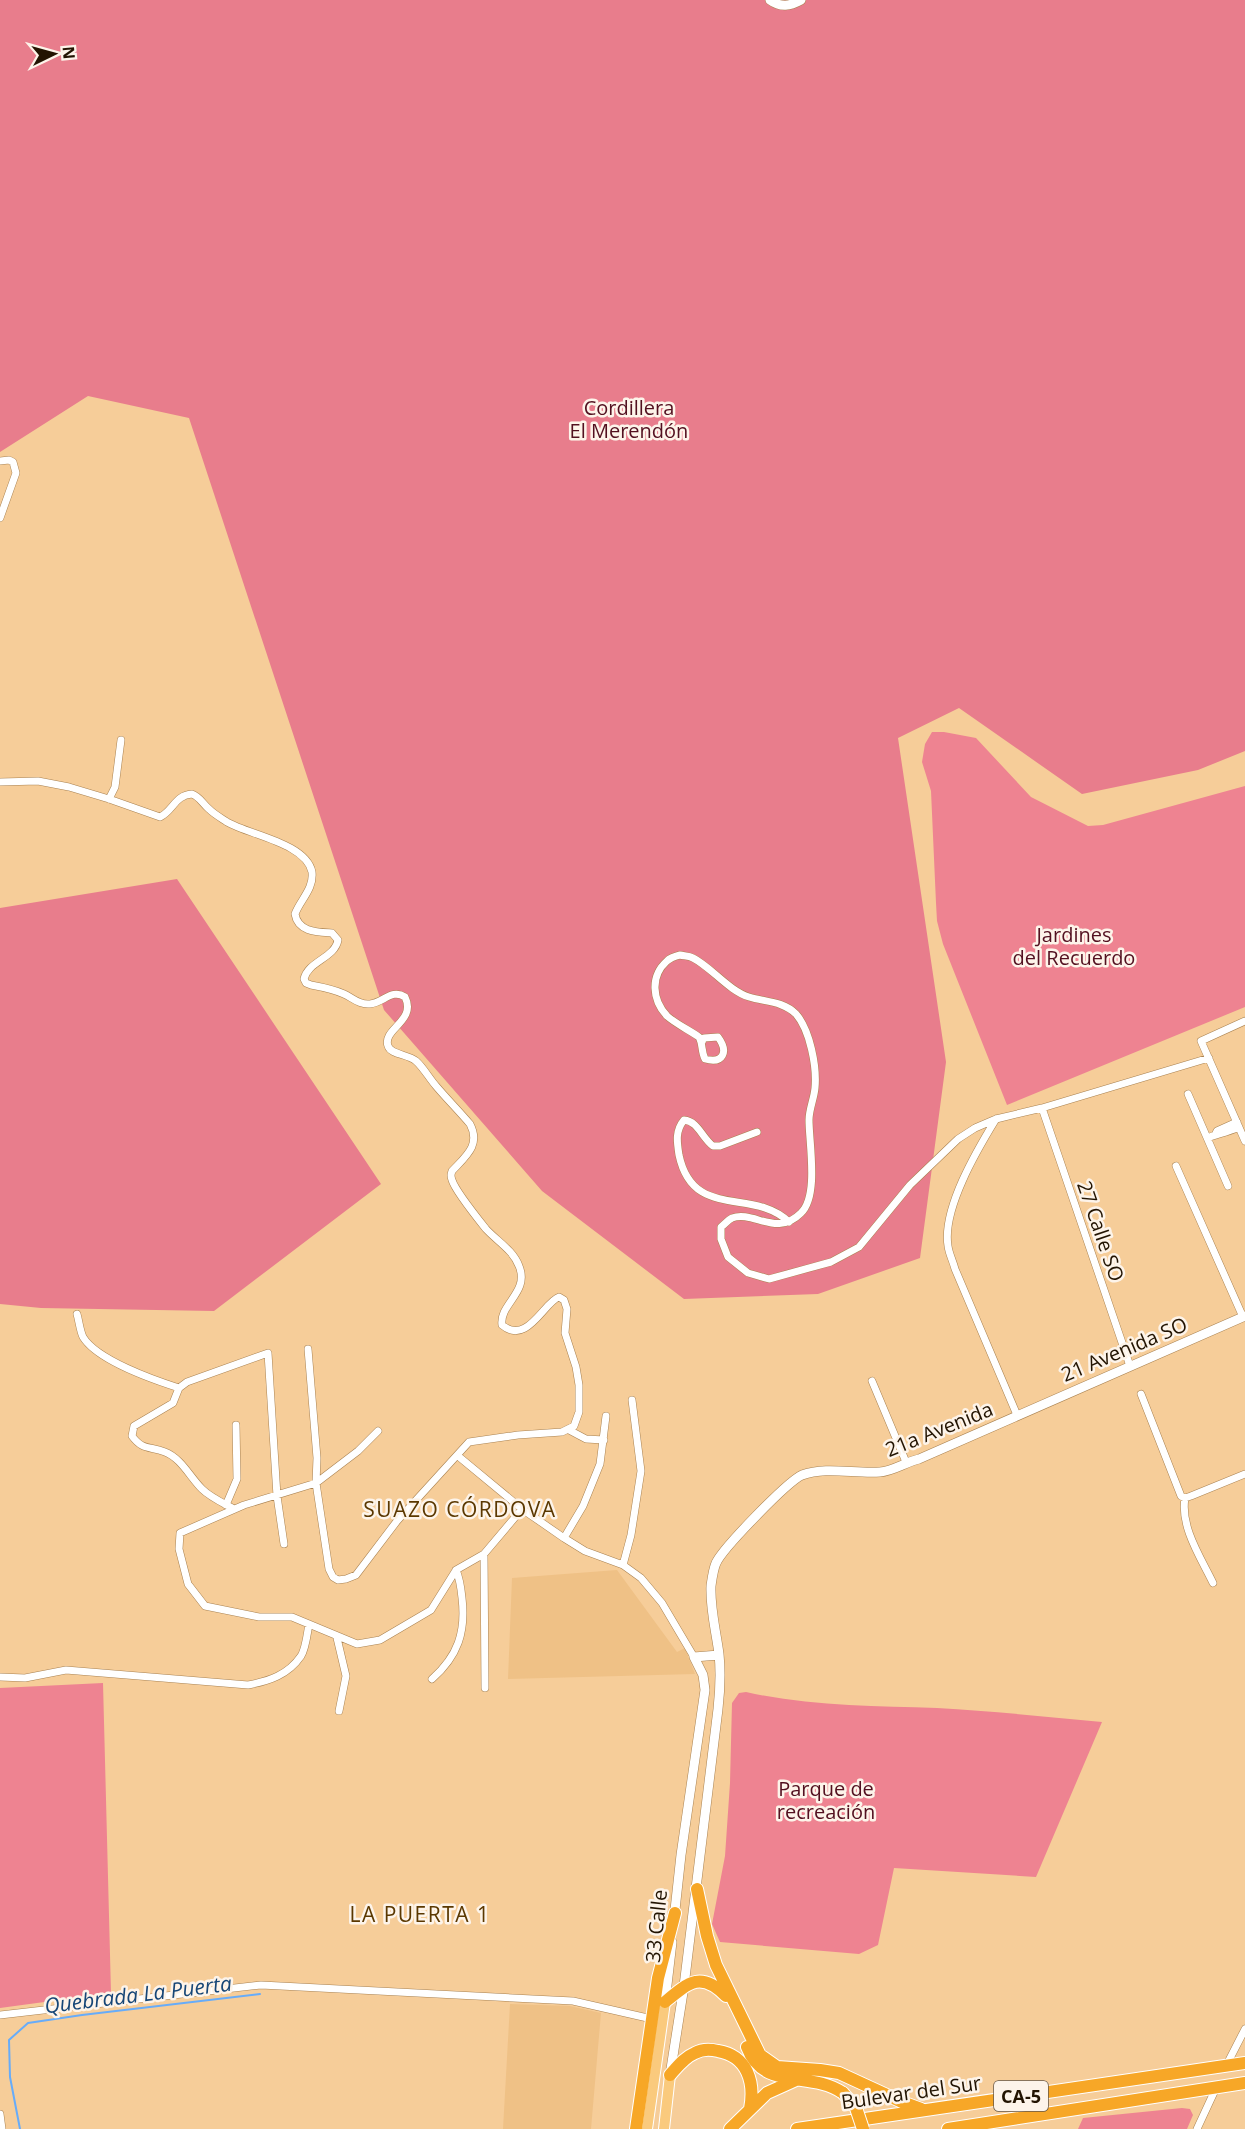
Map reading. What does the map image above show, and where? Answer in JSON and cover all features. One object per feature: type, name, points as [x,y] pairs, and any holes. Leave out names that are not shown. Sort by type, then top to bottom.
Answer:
[{"type":"highway","points":[[697,1889],[710,1947],[722,1979],[756,2049],[771,2065],[839,2073],[902,2102],[926,2110]]},
{"type":"highway","points":[[636,2129],[661,1965],[675,1913]]},
{"type":"highway","points":[[665,2002],[684,1986],[699,1981],[710,1983],[734,2004],[748,2051],[756,2063],[772,2075],[824,2083],[843,2093],[856,2108],[863,2129]]},
{"type":"highway","points":[[670,2074],[695,2052],[706,2050],[725,2052],[735,2057],[747,2071],[752,2090],[750,2109]]},
{"type":"highway","name":"Bulevar del Sur","points":[[797,2129],[1245,2063]]},
{"type":"highway","points":[[730,2129],[767,2093],[799,2079]]},
{"type":"highway","name":"Bulevar del Sur","points":[[948,2129],[1245,2083]]},
{"type":"main road","name":"33 Calle","points":[[648,2126],[665,2002]]},
{"type":"main road","name":"33 Calle","points":[[664,2126],[670,2074]]},
{"type":"street","points":[[770,0],[776,4],[790,6],[801,0]]},
{"type":"street","points":[[0,461],[13,462],[16,473],[0,518]]},
{"type":"street","points":[[109,799],[115,787],[121,740]]},
{"type":"street","points":[[0,782],[38,781],[69,787],[160,817],[167,813],[182,796],[192,794],[200,798],[214,814],[228,823],[273,840],[295,851],[306,861],[312,875],[308,891],[296,912],[297,922],[306,929],[332,933],[338,940],[335,948],[306,972],[304,979],[306,983],[344,994],[364,1004],[373,1004],[394,994],[405,997],[408,1006],[406,1016],[391,1034],[387,1043],[388,1047],[392,1051],[415,1060],[470,1124],[475,1137],[474,1144],[452,1171],[452,1180],[486,1229],[506,1246],[519,1265],[522,1280],[502,1317],[502,1325],[511,1330],[525,1327],[535,1321],[554,1298],[562,1298],[566,1303],[565,1334],[576,1367],[579,1386],[578,1420],[569,1430]]},
{"type":"street","points":[[702,1042],[699,1037],[668,1016],[656,998],[654,984],[658,973],[667,961],[680,955],[693,958],[747,997],[773,1002],[795,1013],[807,1032],[815,1088],[809,1116],[811,1180],[809,1204],[800,1215],[789,1222],[774,1224],[739,1216],[730,1219],[721,1227],[721,1239],[728,1257],[748,1274],[769,1279],[831,1262],[859,1247],[910,1185],[958,1139],[975,1128],[996,1119],[1042,1108],[1209,1058]]},
{"type":"street","points":[[1245,1021],[1201,1040],[1245,1141]]},
{"type":"street","points":[[1188,1094],[1228,1186]]},
{"type":"street","name":"27 Calle SO","points":[[1042,1108],[1130,1365]]},
{"type":"street","points":[[996,1119],[963,1178],[951,1217],[948,1245],[1017,1415]]},
{"type":"street","points":[[757,1132],[720,1146],[713,1146],[707,1142],[696,1125],[684,1120],[679,1126],[676,1139],[681,1161],[688,1179],[701,1193],[717,1200],[771,1209],[780,1213],[789,1222]]},
{"type":"street","points":[[1207,1138],[1215,1135],[1217,1131],[1238,1124]]},
{"type":"street","points":[[1176,1166],[1244,1316]]},
{"type":"street","points":[[77,1314],[83,1337],[103,1355],[121,1366],[178,1388]]},
{"type":"street","name":"21 Avenida SO","points":[[1017,1415],[1244,1316]]},
{"type":"street","points":[[308,1349],[317,1458],[316,1484],[329,1569],[333,1577],[339,1580],[346,1580],[356,1575],[364,1567],[397,1521],[458,1456],[465,1445],[478,1440],[569,1430],[586,1438],[604,1440]]},
{"type":"street","points":[[234,1509],[203,1490],[174,1458],[165,1452],[138,1444],[132,1436],[134,1426],[173,1403],[178,1388],[200,1376],[268,1353],[277,1496],[284,1544]]},
{"type":"street","points":[[872,1381],[906,1462]]},
{"type":"street","points":[[1141,1394],[1181,1496],[1188,1497],[1245,1474]]},
{"type":"street","points":[[623,1565],[631,1535],[641,1471],[632,1400]]},
{"type":"street","name":"21a Avenida","points":[[724,1550],[780,1493],[801,1476],[827,1471],[884,1472],[906,1462],[919,1460],[1017,1415]]},
{"type":"street","points":[[564,1538],[596,1478],[603,1452],[606,1416]]},
{"type":"street","points":[[226,1505],[237,1479],[236,1425]]},
{"type":"street","points":[[378,1431],[358,1451],[316,1484],[234,1509],[180,1533],[179,1549],[188,1584],[205,1606],[259,1617],[292,1617],[337,1638],[357,1644],[380,1640],[431,1610],[456,1570],[484,1554],[522,1509]]},
{"type":"street","points":[[458,1456],[522,1509],[564,1538],[585,1551],[623,1565],[641,1578],[662,1603],[694,1657],[719,1655]]},
{"type":"street","points":[[1188,1497],[1186,1517],[1195,1545],[1213,1583]]},
{"type":"street","name":"33 Calle","points":[[670,2074],[697,1889],[720,1693],[719,1655],[710,1601],[711,1582],[716,1563],[724,1550]]},
{"type":"street","points":[[484,1554],[485,1688]]},
{"type":"street","points":[[432,1679],[444,1669],[454,1653],[463,1628],[464,1613],[459,1576],[456,1570]]},
{"type":"street","points":[[0,1677],[25,1678],[66,1670],[248,1685],[283,1674],[302,1655],[309,1624]]},
{"type":"street","points":[[337,1638],[346,1676],[339,1711]]},
{"type":"street","name":"33 Calle","points":[[665,2002],[681,1855],[705,1690],[703,1675],[694,1657]]},
{"type":"street","points":[[700,1726],[716,1729]]},
{"type":"street","points":[[681,1855],[701,1858]]},
{"type":"street","points":[[0,2005],[1,2015],[261,1985],[573,2001],[652,2019]]},
{"type":"street","points":[[1226,2066],[1245,2029]]},
{"type":"street","points":[[1197,2129],[1216,2087]]},
{"type":"street","points":[[0,2114],[2,2129]]},
{"type":"shaded area","points":[[617,1570],[677,1652],[685,1648],[695,1674],[508,1679],[512,1578]]},
{"type":"shaded area","points":[[510,2004],[570,2006],[601,2013],[591,2129],[503,2129]]},
{"type":"green space","name":"Cordillera El Merendón","points":[[0,0],[1245,0],[1245,751],[1198,770],[1082,794],[959,708],[898,738],[946,1062],[920,1258],[818,1294],[684,1299],[542,1191],[384,1010],[189,418],[88,396],[0,452]]},
{"type":"green space","name":"Jardines del Recuerdo","points":[[932,732],[976,738],[1031,797],[1088,826],[1103,825],[1245,786],[1245,1007],[1007,1105],[943,944],[937,921],[931,791],[922,762],[925,744]]},
{"type":"green space","points":[[177,879],[381,1184],[214,1311],[41,1308],[0,1304],[0,908]]},
{"type":"green space","points":[[103,1683],[111,1993],[0,2008],[0,1688]]},
{"type":"green space","name":"Parque de recreación","points":[[746,1692],[817,1703],[958,1709],[1102,1722],[1036,1877],[894,1868],[878,1945],[859,1954],[720,1942],[712,1924],[725,1856],[732,1703],[739,1693]]},
{"type":"green space","points":[[1190,2109],[1193,2115],[1187,2129],[1078,2129],[1083,2118]]},
{"type":"waterway","name":"Quebrada La Puerta","points":[[20,2129],[10,2077],[9,2040],[28,2023],[260,1994]]},
{"type":"district","name":"SUAZO CÓRDOVA","points":[[460,1509]]},
{"type":"district","name":"LA PUERTA 1","points":[[420,1914]]}]
